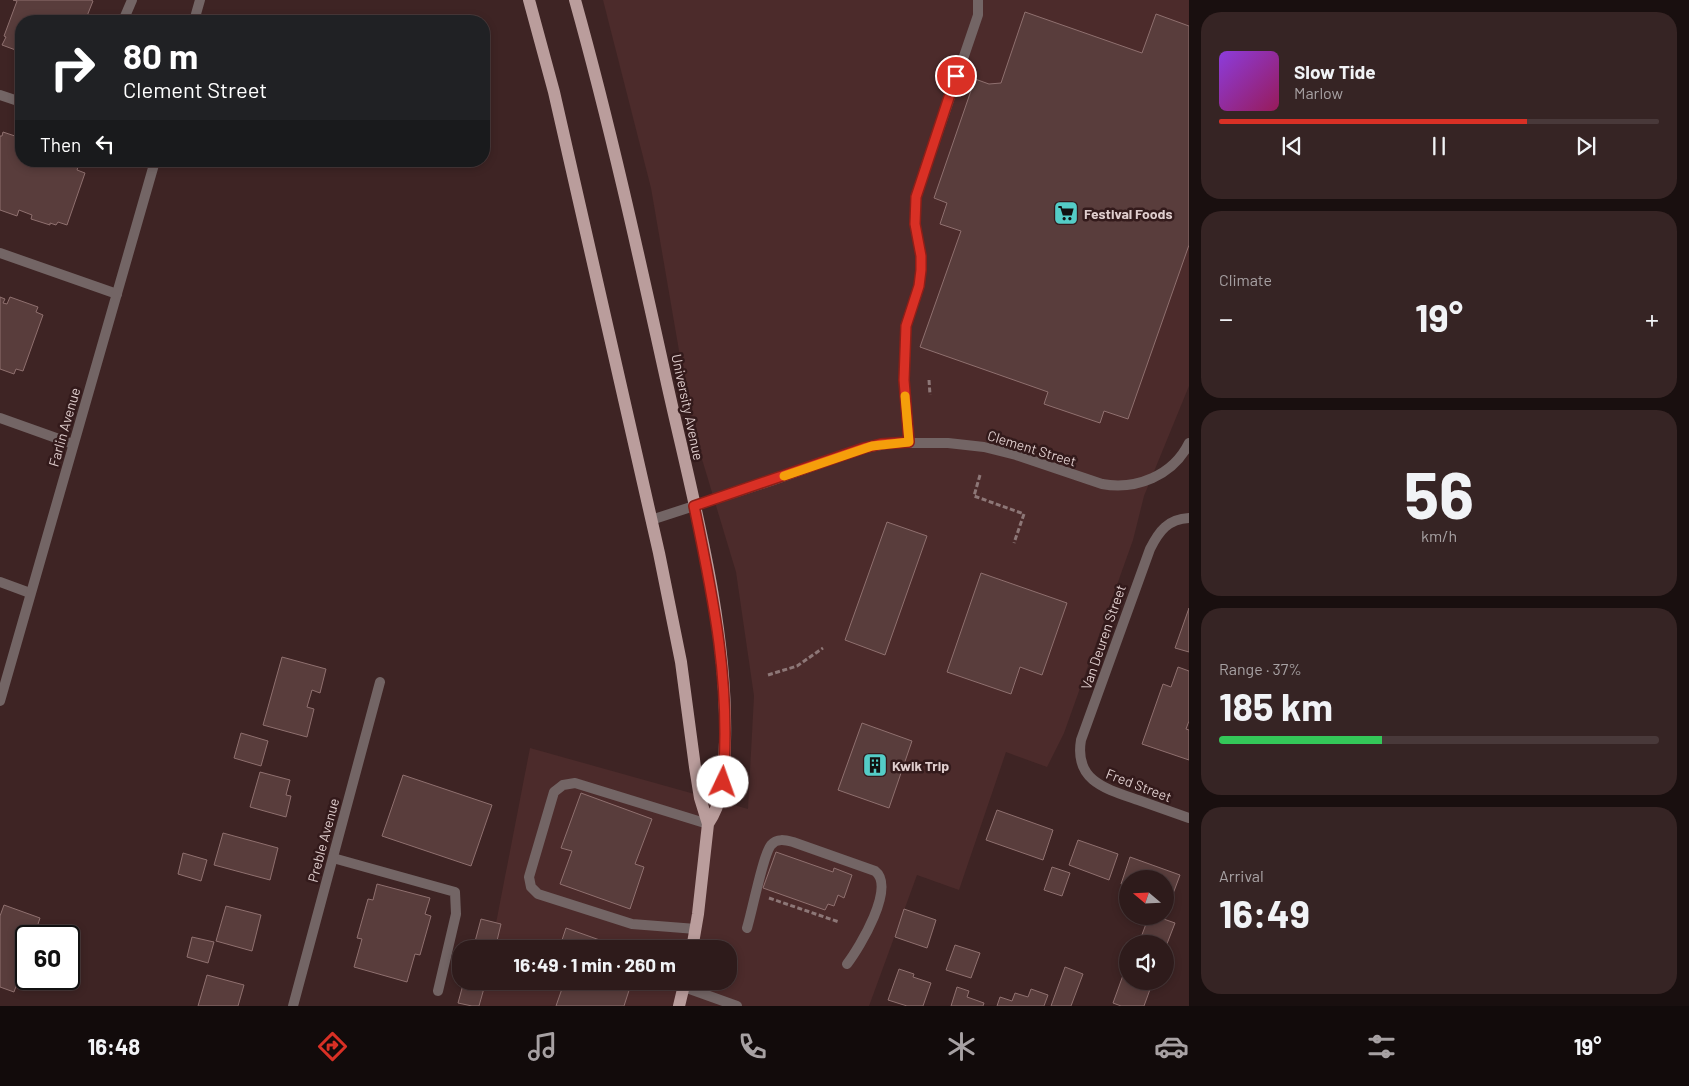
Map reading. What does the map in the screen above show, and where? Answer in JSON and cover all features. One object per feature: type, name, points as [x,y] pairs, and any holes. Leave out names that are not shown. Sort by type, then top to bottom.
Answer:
[{"type":"main road","name":"University Avenue","points":[[529,0],[554,92],[651,520],[676,636],[689,712],[700,798],[708,824]]},
{"type":"main road","name":"University Avenue","points":[[575,0],[629,208],[706,562],[718,630],[724,687],[725,737],[723,782],[718,806],[708,824],[694,940]]},
{"type":"main road","points":[[679,1006],[683,990]]},
{"type":"street","points":[[126,15],[132,0]]},
{"type":"street","points":[[196,15],[200,0]]},
{"type":"street","points":[[909,442],[904,380],[906,326],[919,286],[921,270],[921,256],[915,224],[916,197],[978,15],[978,0]]},
{"type":"street","points":[[0,94],[15,100]]},
{"type":"street","name":"Farlin Avenue","points":[[0,701],[153,167]]},
{"type":"street","points":[[0,253],[117,294]]},
{"type":"street","points":[[0,418],[73,444]]},
{"type":"street","name":"Clement Street","points":[[651,520],[864,448],[881,444],[909,442],[984,447],[1016,455],[1102,484],[1114,486],[1136,484],[1157,476],[1176,461],[1189,443]]},
{"type":"street","name":"Van Deuren Street","points":[[1085,770],[1080,760],[1082,740],[1146,558],[1159,533],[1173,521],[1189,518]]},
{"type":"street","points":[[0,582],[30,593]]},
{"type":"street","name":"Preble Avenue","points":[[293,1006],[380,682]]},
{"type":"street","name":"Fred Street","points":[[1085,770],[1099,785],[1110,791],[1189,818]]},
{"type":"street","points":[[696,929],[632,924],[538,894],[531,887],[529,877],[554,792],[564,785],[575,783],[708,824]]},
{"type":"street","points":[[747,928],[770,846],[780,839],[875,871],[882,880],[881,892],[868,932],[847,964]]},
{"type":"street","points":[[333,858],[454,892],[456,914],[438,991]]},
{"type":"street","points":[[698,990],[737,1006]]},
{"type":"path","points":[[929,380],[930,395]]},
{"type":"path","points":[[980,476],[974,496],[1024,514],[1014,543]]},
{"type":"path","points":[[768,675],[797,666],[822,648]]},
{"type":"path","points":[[762,895],[839,922]]},
{"type":"shaded area","points":[[603,0],[1189,0],[1189,386],[1144,496],[1133,540],[1064,733],[1047,767],[1006,752],[959,890],[917,875],[869,1006],[480,1006],[483,990],[737,990],[737,940],[493,940],[530,748],[748,809],[754,696],[736,572],[692,426],[651,188]]},
{"type":"building","points":[[13,0],[93,1],[87,15],[15,15],[15,50],[2,45],[17,1]]},
{"type":"building","name":"Festival Foods","points":[[1025,12],[1142,53],[1156,14],[1189,26],[1189,245],[1128,419],[1104,411],[1100,423],[1044,404],[1048,392],[920,347],[961,231],[940,224],[947,203],[934,198],[975,79],[989,84],[1001,83]]},
{"type":"building","points":[[3,132],[15,136],[15,167],[78,167],[77,170],[85,173],[67,225],[58,222],[56,225],[50,223],[50,225],[31,219],[32,215],[19,210],[17,216],[0,210],[0,136],[2,136]]},
{"type":"building","points":[[0,297],[5,299],[3,303],[7,304],[10,297],[38,307],[36,312],[43,315],[23,371],[16,369],[14,374],[0,369]]},
{"type":"building","points":[[887,522],[927,536],[885,655],[845,640]]},
{"type":"building","points":[[981,573],[1067,603],[1042,675],[1020,667],[1011,694],[947,672]]},
{"type":"building","points":[[1189,608],[1189,652],[1175,648]]},
{"type":"building","points":[[282,657],[326,669],[320,693],[312,690],[307,707],[314,709],[307,737],[263,725]]},
{"type":"building","points":[[1178,667],[1189,671],[1189,721],[1186,729],[1189,730],[1189,760],[1142,744],[1163,684],[1171,687]]},
{"type":"building","name":"Kwik Trip","points":[[862,723],[912,741],[889,808],[838,790]]},
{"type":"building","points":[[241,733],[268,741],[261,766],[234,758]]},
{"type":"building","points":[[260,772],[290,780],[286,795],[291,796],[286,817],[250,807]]},
{"type":"building","points":[[403,775],[492,805],[471,866],[382,836]]},
{"type":"building","points":[[581,793],[652,819],[635,864],[644,867],[630,909],[560,884],[572,851],[561,848]]},
{"type":"building","points":[[997,810],[1053,830],[1043,860],[986,840]]},
{"type":"building","points":[[223,833],[278,848],[270,880],[214,865]]},
{"type":"building","points":[[1078,840],[1118,854],[1109,880],[1069,865]]},
{"type":"building","points":[[776,852],[833,872],[834,868],[852,875],[844,898],[838,895],[834,906],[828,904],[825,910],[763,888]]},
{"type":"building","points":[[183,853],[207,860],[201,881],[178,874]]},
{"type":"building","points":[[1130,857],[1166,870],[1126,870]]},
{"type":"building","points":[[1052,867],[1070,873],[1062,896],[1044,890]]},
{"type":"building","points":[[1174,873],[1180,875],[1174,891]]},
{"type":"building","points":[[377,884],[430,898],[425,914],[431,916],[420,955],[415,954],[407,982],[354,967],[362,939],[357,938],[368,899],[373,900]]},
{"type":"building","points":[[4,905],[40,918],[38,925],[15,925],[14,992],[0,987],[0,916]]},
{"type":"building","points":[[226,906],[261,915],[252,951],[216,941]]},
{"type":"building","points":[[904,909],[936,920],[927,948],[895,937]]},
{"type":"building","points":[[481,919],[501,924],[497,940],[475,940]]},
{"type":"building","points":[[1175,923],[1170,935],[1142,935],[1146,925],[1174,925]]},
{"type":"building","points":[[566,928],[600,940],[562,940]]},
{"type":"building","points":[[192,937],[214,942],[208,963],[187,957]]},
{"type":"building","points":[[955,945],[980,953],[971,978],[946,970]]},
{"type":"building","points":[[1065,967],[1083,974],[1071,1006],[1051,1006]]},
{"type":"building","points":[[899,969],[914,974],[913,977],[931,983],[923,1006],[907,1006],[888,1000]]},
{"type":"building","points":[[207,975],[244,985],[238,1006],[198,1006]]},
{"type":"building","points":[[1119,986],[1119,990],[1150,990],[1144,1006],[1121,1006],[1113,1003]]},
{"type":"building","points":[[957,987],[969,991],[967,997],[984,1003],[983,1006],[951,1006]]},
{"type":"building","points":[[1031,989],[1048,995],[1044,1006],[997,1006],[1000,997],[1012,1001],[1015,993],[1028,997]]},
{"type":"building","points":[[462,990],[483,990],[479,1006],[458,1003]]},
{"type":"building","points":[[562,990],[629,990],[624,1006],[556,1006]]},
{"type":"slow traffic","points":[[784,476],[872,446],[909,442],[905,396]]},
{"type":"place","name":"Festival Foods","points":[[1066,213]]},
{"type":"place","name":"Kwik Trip","points":[[875,765]]},
{"type":"route","points":[[723,782],[725,705],[721,647],[694,506],[864,448],[881,444],[909,442],[904,380],[906,326],[919,286],[921,270],[921,256],[915,224],[916,197],[956,76]]}]
